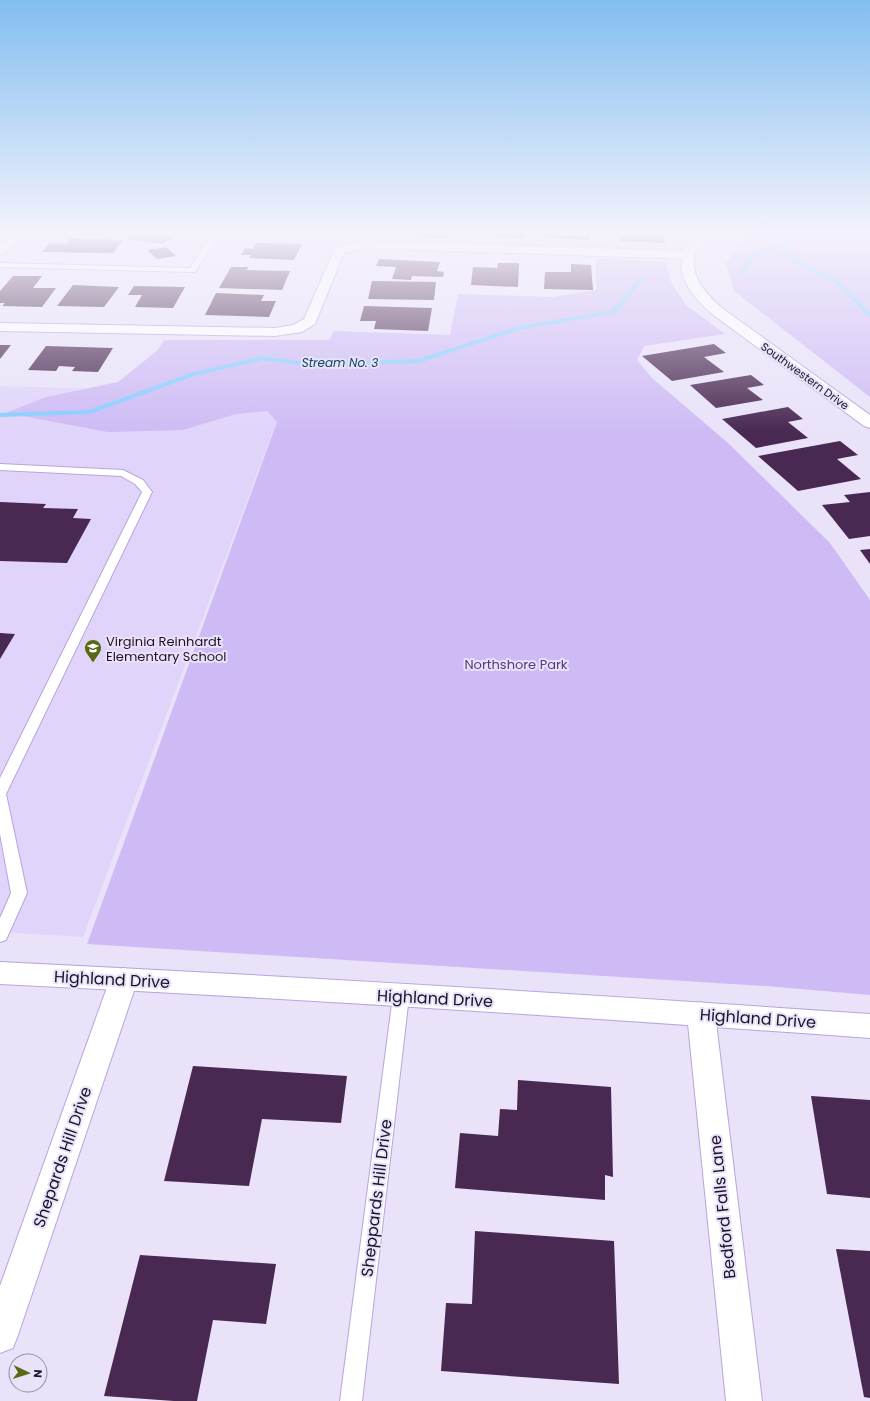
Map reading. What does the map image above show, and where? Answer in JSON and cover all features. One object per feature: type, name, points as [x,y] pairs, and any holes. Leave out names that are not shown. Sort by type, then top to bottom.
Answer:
[{"type":"street","points":[[0,327],[275,332],[297,330],[310,321],[319,300]]},
{"type":"street","name":"Southwestern Drive","points":[[706,300],[870,423]]},
{"type":"street","name":"Highland Drive","points":[[0,973],[124,979],[700,1014],[870,1026]]},
{"type":"street","name":"Shepards Hill Drive","points":[[0,1335],[124,979]]},
{"type":"street","name":"Bedford Falls Lane","points":[[700,1014],[744,1401]]},
{"type":"lane","points":[[0,467],[123,473],[139,482],[147,492],[0,792]]},
{"type":"lane","points":[[0,798],[19,893],[0,936]]},
{"type":"lane","name":"Sheppards Hill Drive","points":[[351,1401],[400,996]]},
{"type":"shaded area","name":"Virginia Reinhardt Elementary School","points":[[0,386],[287,394],[83,937],[0,932]]},
{"type":"green space","name":"Northshore Park","points":[[457,300],[683,300],[686,305],[725,334],[644,346],[637,360],[652,378],[728,443],[830,543],[870,600],[870,995],[766,986],[87,944],[277,422],[267,411],[236,414],[183,430],[108,432],[6,413],[46,397],[118,382],[158,350],[164,340],[329,340],[334,331],[450,335]]},
{"type":"green space","points":[[746,300],[870,300],[870,397]]},
{"type":"building","points":[[0,300],[47,300],[42,307],[2,306],[5,303],[0,303]]},
{"type":"building","points":[[61,300],[109,300],[104,307],[57,306]]},
{"type":"building","points":[[139,300],[177,300],[173,308],[135,307]]},
{"type":"building","points":[[212,300],[276,301],[269,317],[205,315]]},
{"type":"building","points":[[364,306],[432,308],[428,331],[374,329],[376,321],[360,321]]},
{"type":"building","points":[[714,344],[726,353],[704,357],[724,372],[672,381],[642,356]]},
{"type":"building","points":[[0,345],[11,345],[0,359]]},
{"type":"building","points":[[46,346],[113,348],[98,372],[72,371],[75,367],[59,366],[56,371],[28,370]]},
{"type":"building","points":[[751,375],[764,385],[747,388],[763,400],[716,408],[690,385]]},
{"type":"building","points":[[788,407],[803,419],[788,422],[808,438],[756,448],[722,419]]},
{"type":"building","points":[[840,441],[858,455],[837,459],[861,479],[798,491],[758,456]]},
{"type":"building","points":[[870,492],[870,536],[849,539],[822,505],[850,502],[844,495]]},
{"type":"building","points":[[0,502],[46,504],[43,508],[78,509],[73,518],[91,519],[67,563],[0,561]]},
{"type":"building","points":[[870,549],[870,564],[860,550]]},
{"type":"building","points":[[0,633],[15,634],[0,659]]},
{"type":"building","points":[[193,1066],[347,1076],[341,1123],[262,1119],[249,1186],[164,1181]]},
{"type":"building","points":[[518,1080],[611,1087],[613,1177],[605,1175],[605,1200],[455,1188],[460,1133],[498,1136],[500,1109],[517,1110]]},
{"type":"building","points":[[811,1096],[870,1100],[870,1198],[827,1194]]},
{"type":"building","points":[[475,1231],[614,1241],[619,1384],[441,1371],[446,1303],[472,1304]]},
{"type":"building","points":[[836,1249],[870,1251],[870,1398],[864,1397]]},
{"type":"building","points":[[140,1255],[276,1264],[266,1324],[213,1320],[197,1401],[174,1401],[104,1396]]},
{"type":"waterway","name":"Stream No. 3","points":[[0,415],[90,412],[192,374],[262,358],[312,365],[419,361],[518,328],[614,312],[624,300]]},
{"type":"waterway","points":[[856,300],[870,316]]},
{"type":"place","name":"Virginia Reinhardt Elementary School","points":[[93,663]]}]
